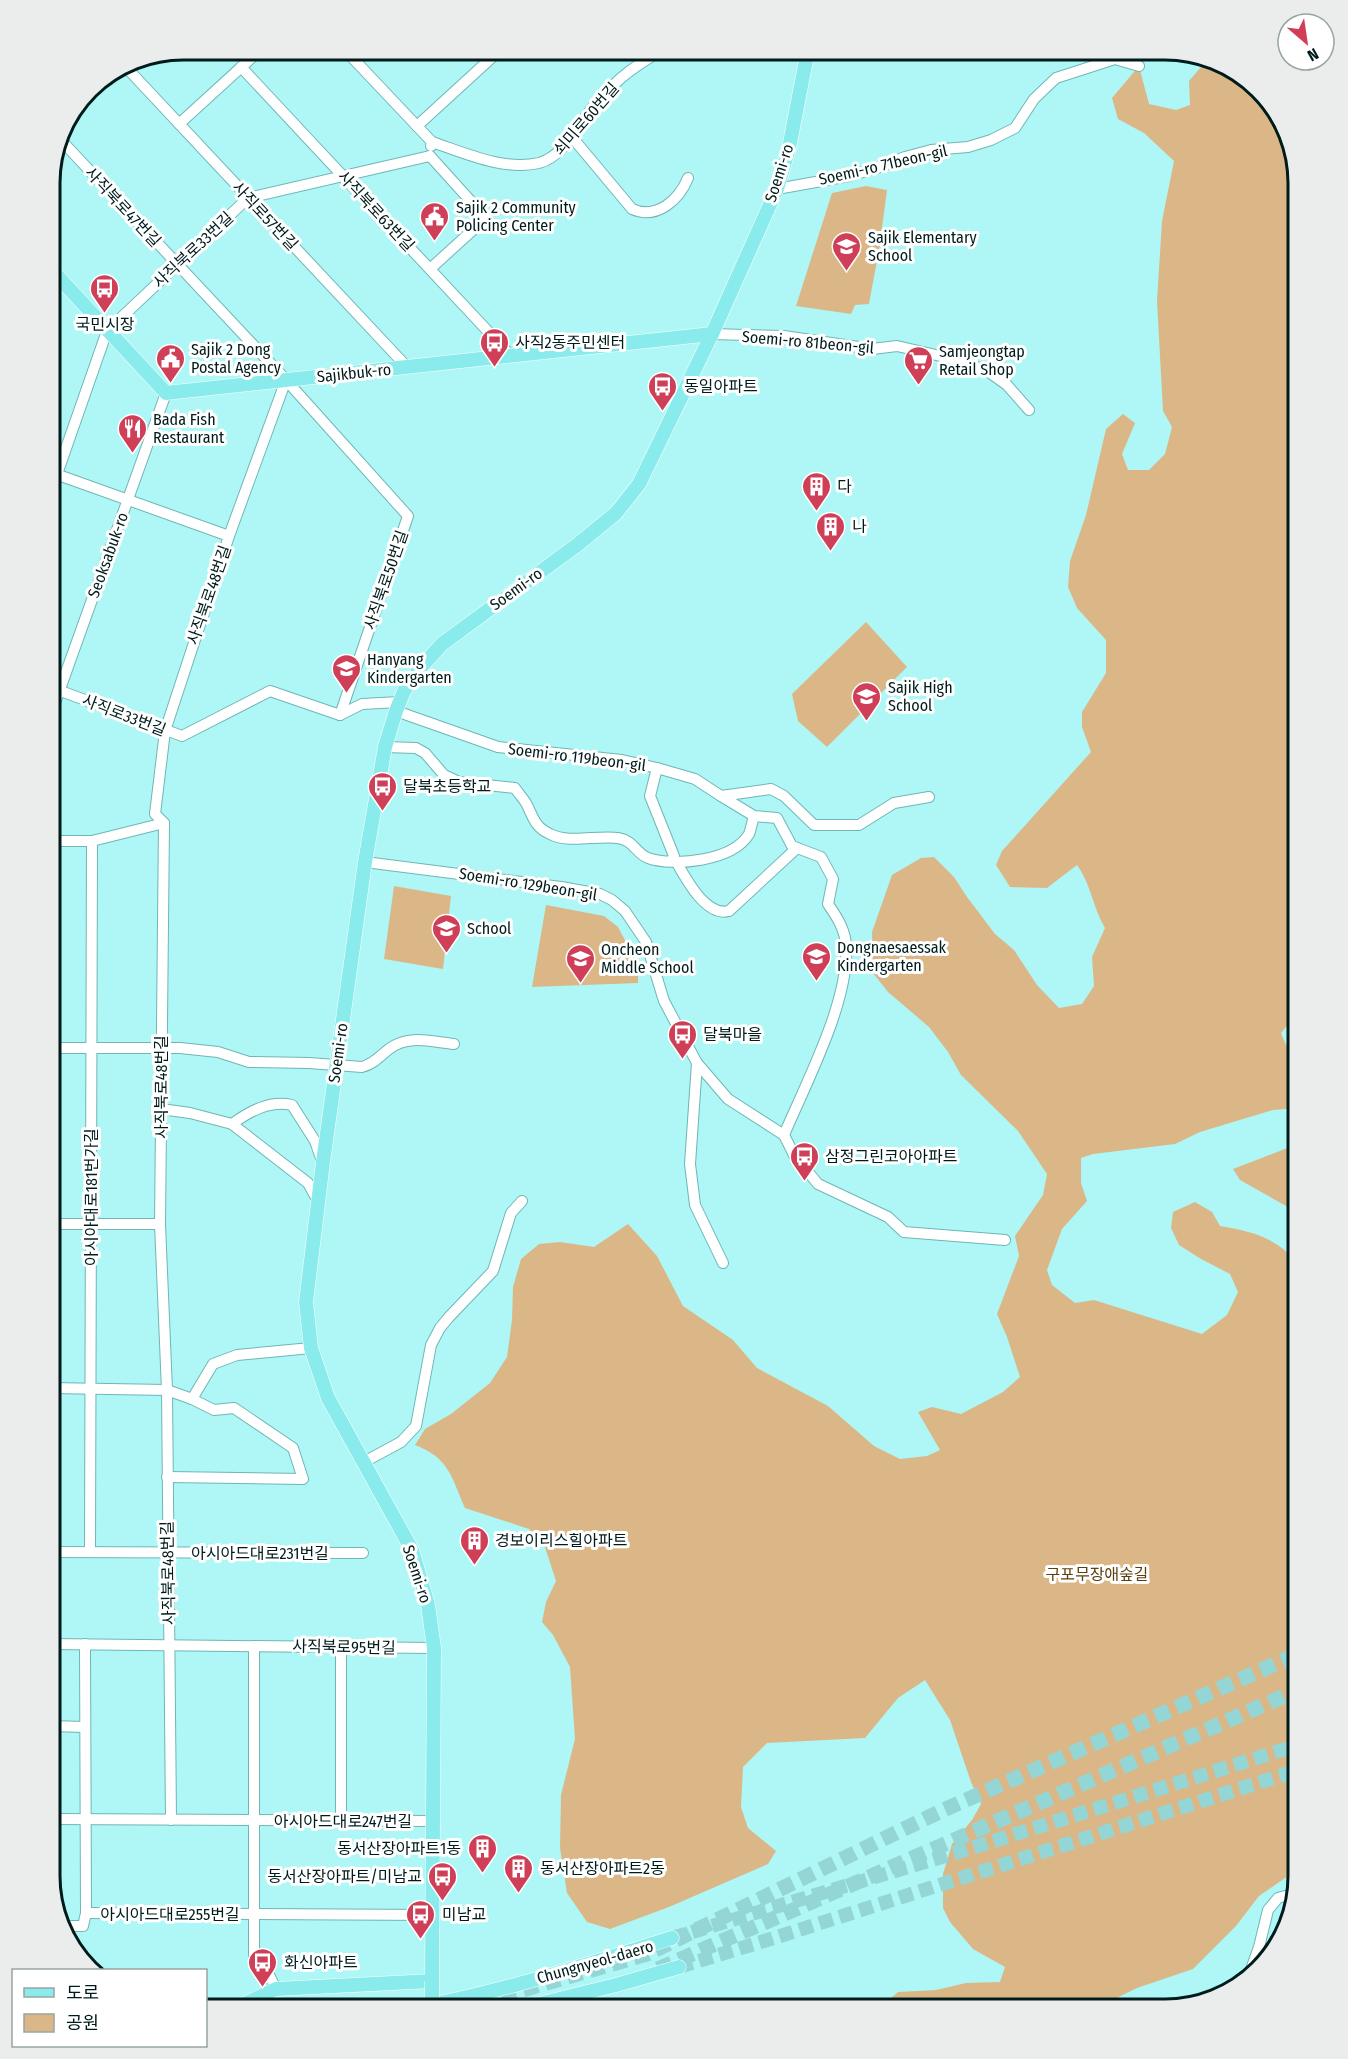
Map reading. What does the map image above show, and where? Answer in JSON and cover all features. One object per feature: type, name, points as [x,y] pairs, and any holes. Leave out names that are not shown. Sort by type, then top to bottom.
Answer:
[{"type":"main road","name":"Soemi-ro","points":[[432,1999],[434,1648],[428,1605],[412,1550],[328,1398],[311,1348],[306,1302],[364,862],[386,747],[397,707],[421,667],[442,644],[577,545],[616,513],[639,484],[712,334],[777,189],[789,148],[806,60]]},
{"type":"main road","points":[[60,279],[166,393]]},
{"type":"main road","name":"Sajikbuk-ro","points":[[166,393],[712,334]]},
{"type":"main road","name":"Chungnyeol-daero","points":[[460,1999],[560,1973],[672,1938]]},
{"type":"main road","name":"Chungnyeol-daero","points":[[559,1999],[679,1967]]},
{"type":"main road","points":[[255,1999],[276,1989],[432,1981]]},
{"type":"street","points":[[179,124],[249,60]]},
{"type":"street","points":[[354,60],[432,142],[430,156],[486,218],[430,269]]},
{"type":"street","points":[[417,126],[490,60]]},
{"type":"street","name":"쇠미로60번길","points":[[432,142],[472,157],[505,164],[528,164],[550,159],[593,107],[621,78],[645,60]]},
{"type":"street","name":"Soemi-ro 71beon-gil","points":[[777,189],[849,176],[932,150],[968,147],[991,140],[1015,128],[1034,99],[1056,78],[1112,60]]},
{"type":"street","name":"Soemi-ro 71beon-gil","points":[[1118,60],[1139,66]]},
{"type":"street","name":"사직북로63번길","points":[[241,67],[512,356]]},
{"type":"street","name":"사직로57번길","points":[[130,72],[407,367]]},
{"type":"street","points":[[571,136],[632,209],[639,212],[657,210],[675,201],[684,188],[687,178]]},
{"type":"street","name":"사직북로47번길","points":[[66,146],[286,380]]},
{"type":"street","name":"사직북로33번길","points":[[107,331],[248,198],[430,156]]},
{"type":"street","points":[[60,455],[107,331]]},
{"type":"street","name":"Soemi-ro 81beon-gil","points":[[712,334],[784,336],[872,349],[897,346],[949,358],[986,370],[1007,385],[1029,410]]},
{"type":"street","name":"사직북로48번길","points":[[171,1820],[167,1390],[160,1224],[164,823],[155,814],[165,731],[230,536],[286,380]]},
{"type":"street","name":"사직북로50번길","points":[[286,380],[408,516],[340,715]]},
{"type":"street","name":"Seoksabuk-ro","points":[[60,674],[128,500],[166,393]]},
{"type":"street","points":[[60,476],[230,536]]},
{"type":"street","name":"사직로33번길","points":[[60,691],[182,736],[270,691],[340,715]]},
{"type":"street","points":[[340,715],[362,704],[397,707]]},
{"type":"street","name":"Soemi-ro 119beon-gil","points":[[397,707],[498,747],[622,760],[657,768],[695,779],[754,816],[777,818],[792,846],[797,848],[729,911],[724,912],[711,906],[695,894],[674,862],[674,856],[650,796],[657,768]]},
{"type":"street","points":[[386,747],[416,748],[425,753],[444,775],[459,782],[515,788],[525,801],[534,823],[550,835],[566,838],[613,837],[627,840],[646,857],[674,862],[712,858],[733,848],[748,834],[754,816]]},
{"type":"street","points":[[721,796],[771,789],[784,796],[814,825],[859,825],[894,803],[929,797]]},
{"type":"street","points":[[60,841],[92,841],[164,823]]},
{"type":"street","name":"아시아대로181번가길","points":[[90,1552],[92,841]]},
{"type":"street","points":[[784,1135],[837,1010],[847,946],[840,923],[828,904],[833,879],[821,857],[797,848]]},
{"type":"street","name":"Soemi-ro 129beon-gil","points":[[364,862],[561,887],[609,897],[625,911],[646,942],[664,1001],[697,1063],[728,1099],[784,1135],[794,1155],[818,1184],[888,1217],[904,1232],[1005,1240]]},
{"type":"street","points":[[60,1048],[161,1048],[218,1052],[249,1062],[362,1067],[370,1065],[394,1046],[410,1040],[453,1044]]},
{"type":"street","points":[[697,1063],[690,1164],[695,1205],[723,1263]]},
{"type":"street","points":[[232,1124],[245,1114],[261,1107],[280,1103],[292,1105],[315,1141],[323,1162]]},
{"type":"street","points":[[161,1109],[190,1113],[232,1124],[308,1183],[318,1201]]},
{"type":"street","points":[[363,1462],[401,1442],[416,1426],[430,1345],[449,1317],[493,1271],[511,1212],[522,1201]]},
{"type":"street","points":[[60,1224],[160,1224]]},
{"type":"street","points":[[192,1399],[213,1364],[237,1354],[311,1348]]},
{"type":"street","points":[[60,1388],[167,1390],[214,1410],[234,1408],[293,1448],[303,1479],[167,1478]]},
{"type":"street","name":"아시아드대로231번길","points":[[60,1552],[363,1553]]},
{"type":"street","name":"사직북로95번길","points":[[60,1644],[434,1648]]},
{"type":"street","points":[[85,1644],[86,1913]]},
{"type":"street","points":[[253,1820],[254,1646]]},
{"type":"street","points":[[341,1647],[341,1821]]},
{"type":"street","points":[[60,1726],[85,1727]]},
{"type":"street","name":"아시아드대로247번길","points":[[60,1820],[432,1821]]},
{"type":"street","name":"아시아드대로247번길","points":[[253,1820],[253,1914]]},
{"type":"street","points":[[1254,1961],[1268,1910],[1278,1898],[1286,1897]]},
{"type":"street","name":"아시아드대로255번길","points":[[70,1926],[83,1926],[86,1913],[433,1915]]},
{"type":"street","name":"아시아드대로255번길","points":[[253,1914],[254,1955],[269,1974],[276,1989]]},
{"type":"green space","name":"구포무장애숲길","points":[[1139,66],[1149,104],[1176,110],[1190,105],[1189,81],[1202,66],[1227,76],[1240,85],[1263,108],[1272,121],[1284,151],[1287,167],[1288,1024],[1281,1033],[1288,1046],[1288,1109],[1273,1110],[1200,1132],[1175,1144],[1093,1154],[1081,1158],[1081,1183],[1087,1201],[1062,1229],[1047,1270],[1052,1285],[1075,1303],[1094,1300],[1202,1334],[1227,1315],[1238,1292],[1230,1274],[1179,1245],[1171,1228],[1173,1212],[1195,1202],[1212,1212],[1220,1226],[1263,1237],[1288,1253],[1288,1876],[1259,1896],[1236,1926],[1193,1969],[1137,1988],[1114,1999],[892,1999],[898,1992],[936,1990],[966,1983],[1000,1982],[1005,1967],[973,1949],[950,1922],[943,1908],[943,1874],[952,1844],[972,1820],[981,1804],[950,1720],[925,1680],[898,1698],[865,1738],[767,1743],[743,1767],[741,1807],[748,1828],[776,1851],[768,1864],[669,1907],[610,1929],[587,1922],[567,1893],[560,1848],[561,1795],[575,1739],[570,1667],[553,1635],[542,1622],[546,1602],[556,1581],[544,1544],[529,1529],[465,1508],[448,1469],[435,1456],[415,1445],[425,1429],[451,1414],[490,1383],[507,1357],[512,1320],[513,1287],[521,1259],[539,1244],[560,1242],[594,1247],[628,1224],[657,1256],[683,1306],[733,1340],[757,1368],[828,1406],[874,1446],[900,1459],[927,1456],[940,1450],[918,1412],[932,1407],[961,1414],[1003,1392],[1020,1377],[997,1314],[1019,1256],[1015,1236],[1043,1195],[1047,1174],[1018,1131],[961,1075],[948,1052],[929,1027],[888,992],[873,973],[872,932],[892,875],[921,858],[934,857],[954,877],[995,934],[1014,950],[1037,985],[1059,1008],[1082,1004],[1094,986],[1092,957],[1105,928],[1086,880],[1077,865],[1047,888],[1010,887],[996,865],[1002,851],[1091,752],[1082,727],[1082,712],[1106,673],[1106,640],[1077,608],[1068,587],[1070,561],[1086,515],[1106,429],[1123,414],[1135,423],[1122,454],[1128,470],[1149,470],[1165,454],[1172,427],[1163,411],[1157,301],[1162,221],[1174,161],[1144,133],[1118,119],[1112,98]]},
{"type":"green space","points":[[866,186],[887,190],[869,304],[855,305],[851,314],[796,306],[832,193]]},
{"type":"green space","points":[[866,622],[907,667],[827,747],[798,721],[792,694]]},
{"type":"green space","points":[[394,886],[451,896],[443,969],[384,959]]},
{"type":"green space","points":[[546,905],[604,916],[618,927],[638,965],[638,983],[532,987]]},
{"type":"green space","points":[[1288,1148],[1288,1206],[1240,1180],[1233,1169]]},
{"type":"tunnel","points":[[492,1999],[647,1954],[941,1811],[1288,1658]]},
{"type":"tunnel","points":[[658,1969],[1288,1694]]},
{"type":"tunnel","points":[[672,1938],[965,1850],[1288,1748]]},
{"type":"tunnel","points":[[679,1967],[1288,1773]]},
{"type":"place","name":"Sajik 2 Community Policing Center","points":[[435,242]]},
{"type":"place","name":"Sajik Elementary School","points":[[847,272]]},
{"type":"place","name":"국민시장","points":[[105,314]]},
{"type":"place","name":"사직2동주민센터","points":[[494,368]]},
{"type":"place","name":"Sajik 2 Dong Postal Agency","points":[[170,384]]},
{"type":"place","name":"Samjeongtap Retail Shop","points":[[918,386]]},
{"type":"place","name":"동일아파트","points":[[663,412]]},
{"type":"place","name":"Bada Fish Restaurant","points":[[132,454]]},
{"type":"place","name":"다","points":[[816,512]]},
{"type":"place","name":"나","points":[[831,552]]},
{"type":"place","name":"Hanyang Kindergarten","points":[[346,694]]},
{"type":"place","name":"Sajik High School","points":[[867,722]]},
{"type":"place","name":"달북초등학교","points":[[382,812]]},
{"type":"place","name":"School","points":[[446,954]]},
{"type":"place","name":"Dongnaesaessak Kindergarten","points":[[816,982]]},
{"type":"place","name":"Oncheon Middle School","points":[[580,984]]},
{"type":"place","name":"달북마을","points":[[682,1060]]},
{"type":"place","name":"삼정그린코아아파트","points":[[804,1182]]},
{"type":"place","name":"경보이리스힐아파트","points":[[474,1566]]},
{"type":"place","name":"동서산장아파트1동","points":[[482,1874]]},
{"type":"place","name":"동서산장아파트2동","points":[[519,1894]]},
{"type":"place","name":"동서산장아파트/미남교","points":[[443,1902]]},
{"type":"place","name":"미남교","points":[[421,1940]]},
{"type":"place","name":"화신아파트","points":[[263,1988]]}]
